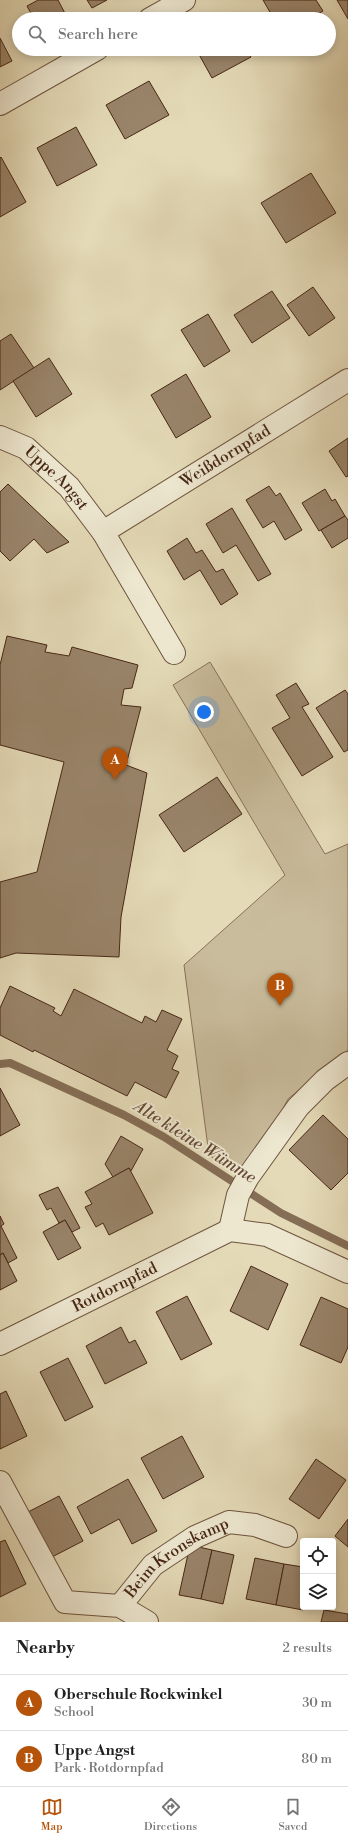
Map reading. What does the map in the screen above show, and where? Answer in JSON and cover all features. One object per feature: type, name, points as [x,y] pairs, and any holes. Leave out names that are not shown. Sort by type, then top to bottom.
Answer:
[{"type":"street","points":[[163,12],[184,0]]},
{"type":"street","points":[[0,104],[85,56]]},
{"type":"street","name":"Weißdornpfad","points":[[103,532],[348,380]]},
{"type":"street","name":"Uppe Angst","points":[[0,437],[26,448],[64,482],[103,532],[174,653]]},
{"type":"street","points":[[348,1063],[325,1080],[298,1107],[243,1186],[230,1230],[267,1235],[348,1272]]},
{"type":"street","name":"Rotdornpfad","points":[[0,1344],[230,1230]]},
{"type":"street","name":"Beim Kronskamp","points":[[0,1482],[65,1602],[120,1606],[147,1622]]},
{"type":"street","name":"Beim Kronskamp","points":[[120,1606],[153,1565],[196,1537],[229,1522],[255,1524],[286,1536]]},
{"type":"shaded area","points":[[210,662],[325,854],[348,844],[348,1050],[288,1099],[245,1180],[209,1155],[184,965],[285,875],[173,685]]},
{"type":"building","points":[[38,0],[58,0],[64,12],[30,12],[27,6]]},
{"type":"building","points":[[87,0],[107,0],[92,8]]},
{"type":"building","points":[[263,0],[316,0],[323,11],[321,12],[270,12]]},
{"type":"building","points":[[337,0],[348,0],[348,19]]},
{"type":"building","points":[[0,38],[12,61],[0,67]]},
{"type":"building","points":[[200,56],[251,57],[212,78]]},
{"type":"building","points":[[149,81],[169,115],[125,139],[106,105]]},
{"type":"building","points":[[76,127],[97,165],[57,186],[37,148]]},
{"type":"building","points":[[1,157],[26,202],[0,217],[0,158]]},
{"type":"building","points":[[311,173],[336,213],[286,243],[261,203]]},
{"type":"building","points":[[313,287],[335,318],[309,336],[287,305]]},
{"type":"building","points":[[272,291],[290,318],[252,343],[234,315]]},
{"type":"building","points":[[208,314],[230,351],[204,367],[181,330]]},
{"type":"building","points":[[11,334],[34,368],[0,390],[0,341]]},
{"type":"building","points":[[49,358],[72,394],[36,417],[13,381]]},
{"type":"building","points":[[186,374],[211,417],[176,438],[151,395]]},
{"type":"building","points":[[348,438],[348,476],[346,477],[329,451]]},
{"type":"building","points":[[8,484],[69,542],[47,553],[34,539],[10,561],[0,551],[0,492]]},
{"type":"building","points":[[269,486],[276,496],[280,493],[302,530],[285,540],[274,521],[263,528],[246,500]]},
{"type":"building","points":[[325,489],[332,501],[335,499],[345,516],[319,531],[302,503]]},
{"type":"building","points":[[232,508],[271,574],[258,581],[236,545],[223,553],[206,524]]},
{"type":"building","points":[[345,516],[348,520],[348,538],[332,548],[321,530]]},
{"type":"building","points":[[187,538],[196,553],[202,550],[216,572],[223,569],[238,594],[221,605],[200,570],[184,580],[167,551]]},
{"type":"building","points":[[7,636],[47,645],[45,652],[69,656],[72,647],[138,665],[132,688],[124,689],[121,705],[141,707],[126,765],[147,773],[121,917],[119,957],[16,953],[0,958],[0,882],[37,872],[64,762],[0,745],[0,665]]},
{"type":"building","points":[[296,683],[309,704],[302,707],[333,757],[302,776],[272,728],[290,718],[276,695]]},
{"type":"building","points":[[345,690],[348,694],[348,750],[344,752],[316,708]]},
{"type":"building","points":[[217,777],[242,814],[184,852],[159,815]]},
{"type":"building","points":[[10,986],[55,1008],[53,1011],[61,1016],[74,989],[142,1023],[145,1016],[156,1022],[162,1010],[182,1019],[167,1050],[178,1056],[172,1069],[179,1072],[166,1098],[135,1082],[127,1096],[0,1035],[0,1008]]},
{"type":"building","points":[[0,1088],[20,1125],[0,1136]]},
{"type":"building","points":[[323,1115],[348,1139],[348,1173],[331,1190],[289,1150]]},
{"type":"building","points":[[121,1136],[143,1149],[131,1171],[129,1168],[113,1177],[105,1164]]},
{"type":"building","points":[[129,1168],[153,1213],[109,1235],[103,1223],[96,1227],[85,1207],[92,1204],[85,1192]]},
{"type":"building","points":[[58,1187],[80,1228],[72,1232],[65,1220],[59,1223],[51,1208],[47,1210],[39,1195]]},
{"type":"building","points":[[0,1216],[4,1224],[1,1226],[17,1258],[8,1263],[3,1253],[0,1255]]},
{"type":"building","points":[[65,1220],[81,1248],[58,1260],[43,1232]]},
{"type":"building","points":[[3,1253],[17,1281],[0,1290],[0,1255]]},
{"type":"building","points":[[251,1266],[288,1284],[268,1330],[230,1311]]},
{"type":"building","points":[[187,1296],[212,1344],[181,1360],[156,1312]]},
{"type":"building","points":[[321,1297],[348,1309],[348,1347],[341,1363],[300,1345]]},
{"type":"building","points":[[121,1327],[129,1343],[135,1340],[147,1363],[105,1384],[86,1346]]},
{"type":"building","points":[[68,1358],[93,1407],[65,1421],[40,1372]]},
{"type":"building","points":[[6,1391],[27,1436],[0,1449],[0,1394]]},
{"type":"building","points":[[182,1436],[204,1477],[163,1499],[141,1458]]},
{"type":"building","points":[[316,1459],[346,1480],[319,1519],[289,1499]]},
{"type":"building","points":[[128,1479],[157,1531],[132,1544],[119,1519],[91,1534],[77,1507]]},
{"type":"building","points":[[59,1496],[83,1541],[52,1557],[28,1512]]},
{"type":"building","points":[[348,1519],[348,1547],[335,1536]]},
{"type":"building","points":[[5,1540],[26,1584],[0,1597],[0,1542]]},
{"type":"building","points":[[190,1545],[212,1550],[201,1599],[179,1595]]},
{"type":"building","points":[[212,1550],[234,1555],[223,1604],[201,1599]]},
{"type":"building","points":[[255,1558],[284,1564],[276,1605],[246,1599]]},
{"type":"building","points":[[284,1564],[300,1567],[300,1609],[276,1605]]},
{"type":"building","points":[[324,1610],[348,1614],[348,1622],[321,1622]]},
{"type":"waterway","name":"Alte kleine Wümme","points":[[0,1064],[10,1063],[124,1115],[164,1137],[281,1213],[348,1246]]},
{"type":"place","name":"Oberschule Rockwinkel","points":[[115,780]]},
{"type":"place","name":"Uppe Angst","points":[[280,1006]]}]
